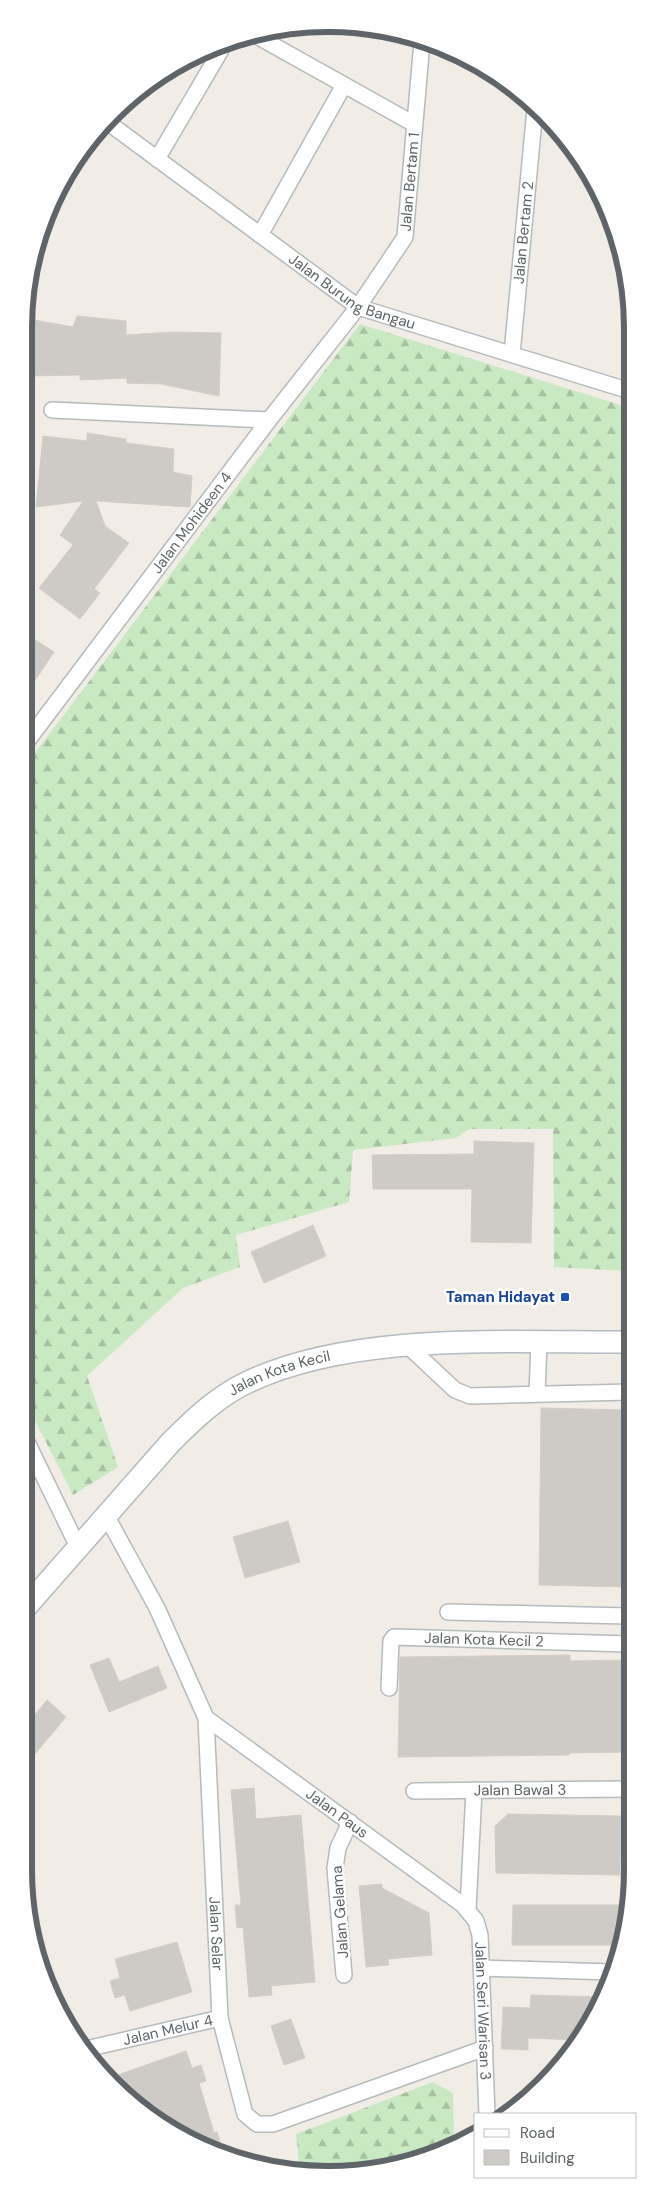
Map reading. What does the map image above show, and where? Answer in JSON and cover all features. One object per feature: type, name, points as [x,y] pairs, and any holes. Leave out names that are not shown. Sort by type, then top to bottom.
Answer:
[{"type":"street","points":[[264,40],[414,124]]},
{"type":"street","name":"Jalan Bertam 1","points":[[358,306],[406,234],[421,47]]},
{"type":"street","points":[[157,159],[219,53]]},
{"type":"street","points":[[260,235],[344,85]]},
{"type":"street","name":"Jalan Bertam 2","points":[[512,354],[534,116]]},
{"type":"street","name":"Jalan Burung Bangau","points":[[113,126],[358,306],[512,354],[624,385]]},
{"type":"street","name":"Jalan Mohideen 4","points":[[33,733],[268,420],[358,306]]},
{"type":"street","points":[[52,410],[268,420]]},
{"type":"street","name":"Jalan Kota Kecil","points":[[33,1599],[171,1442],[195,1418],[221,1398],[247,1383],[275,1371],[315,1359],[353,1351],[408,1346],[624,1342]]},
{"type":"street","points":[[537,1393],[539,1343]]},
{"type":"street","points":[[408,1346],[456,1390],[470,1396],[624,1392]]},
{"type":"street","points":[[33,1454],[79,1549]]},
{"type":"street","name":"Jalan Selar","points":[[107,1517],[157,1608],[206,1718],[220,2018],[242,2107],[250,2120],[265,2125],[485,2048]]},
{"type":"street","points":[[448,1612],[624,1616]]},
{"type":"street","name":"Jalan Kota Kecil 2","points":[[389,1688],[391,1641],[394,1637],[624,1644]]},
{"type":"street","name":"Jalan Paus","points":[[206,1718],[468,1909]]},
{"type":"street","name":"Jalan Bawal 3","points":[[414,1791],[624,1789]]},
{"type":"street","points":[[468,1909],[474,1790]]},
{"type":"street","name":"Jalan Gelama","points":[[344,1975],[335,1868],[338,1848],[350,1822]]},
{"type":"street","name":"Jalan Seri Warisan 3","points":[[468,1909],[478,1928],[487,2113]]},
{"type":"street","points":[[481,1968],[606,1972]]},
{"type":"street","name":"Jalan Melur 4","points":[[92,2048],[220,2018]]},
{"type":"green space","points":[[360,324],[624,406],[624,1271],[554,1267],[553,1129],[469,1129],[456,1138],[353,1150],[349,1202],[236,1235],[240,1267],[183,1288],[87,1376],[118,1467],[73,1495],[33,1417],[33,755]]},
{"type":"green space","points":[[433,2082],[453,2093],[454,2137],[424,2150],[386,2160],[328,2166],[299,2164],[296,2134]]},
{"type":"building","points":[[77,316],[126,321],[126,335],[173,332],[221,333],[219,396],[161,384],[127,383],[127,378],[80,380],[80,375],[33,376],[34,320],[73,327]]},
{"type":"building","points":[[87,433],[126,439],[126,443],[174,449],[173,472],[192,476],[190,507],[96,501],[105,526],[129,543],[94,589],[100,593],[80,619],[39,588],[73,545],[60,535],[83,501],[36,507],[43,436],[87,441]]},
{"type":"building","points":[[33,638],[54,652],[33,684]]},
{"type":"building","points":[[474,1141],[534,1143],[531,1243],[471,1242],[472,1189],[373,1189],[372,1155],[474,1154]]},
{"type":"building","points":[[313,1225],[326,1256],[264,1283],[251,1252]]},
{"type":"building","points":[[541,1408],[624,1410],[624,1587],[539,1585]]},
{"type":"building","points":[[288,1521],[300,1562],[245,1578],[233,1537]]},
{"type":"building","points":[[570,1655],[570,1661],[624,1660],[624,1752],[569,1753],[569,1755],[398,1757],[400,1657]]},
{"type":"building","points":[[109,1658],[119,1682],[158,1666],[167,1688],[109,1712],[90,1665]]},
{"type":"building","points":[[47,1700],[66,1717],[33,1756],[33,1717]]},
{"type":"building","points":[[254,1788],[256,1819],[301,1815],[315,1982],[271,1986],[272,1995],[249,1997],[243,1927],[237,1928],[235,1905],[241,1905],[231,1790]]},
{"type":"building","points":[[508,1814],[621,1816],[620,1875],[496,1873],[495,1826]]},
{"type":"building","points":[[382,1884],[382,1888],[429,1913],[432,1955],[388,1959],[389,1965],[366,1967],[359,1886]]},
{"type":"building","points":[[513,1905],[622,1905],[614,1945],[512,1945]]},
{"type":"building","points":[[177,1942],[192,1992],[130,2011],[125,1995],[115,1998],[110,1981],[120,1978],[115,1959]]},
{"type":"building","points":[[531,1995],[595,1997],[585,2018],[571,2040],[528,2038],[528,2050],[501,2049],[503,2007],[530,2008]]},
{"type":"building","points":[[291,2019],[305,2058],[284,2065],[271,2026]]},
{"type":"building","points":[[186,2051],[192,2068],[201,2065],[206,2081],[199,2083],[214,2133],[217,2132],[221,2145],[180,2126],[164,2116],[133,2092],[116,2076]]},
{"type":"place","name":"Taman Hidayat","points":[[565,1297]]}]
